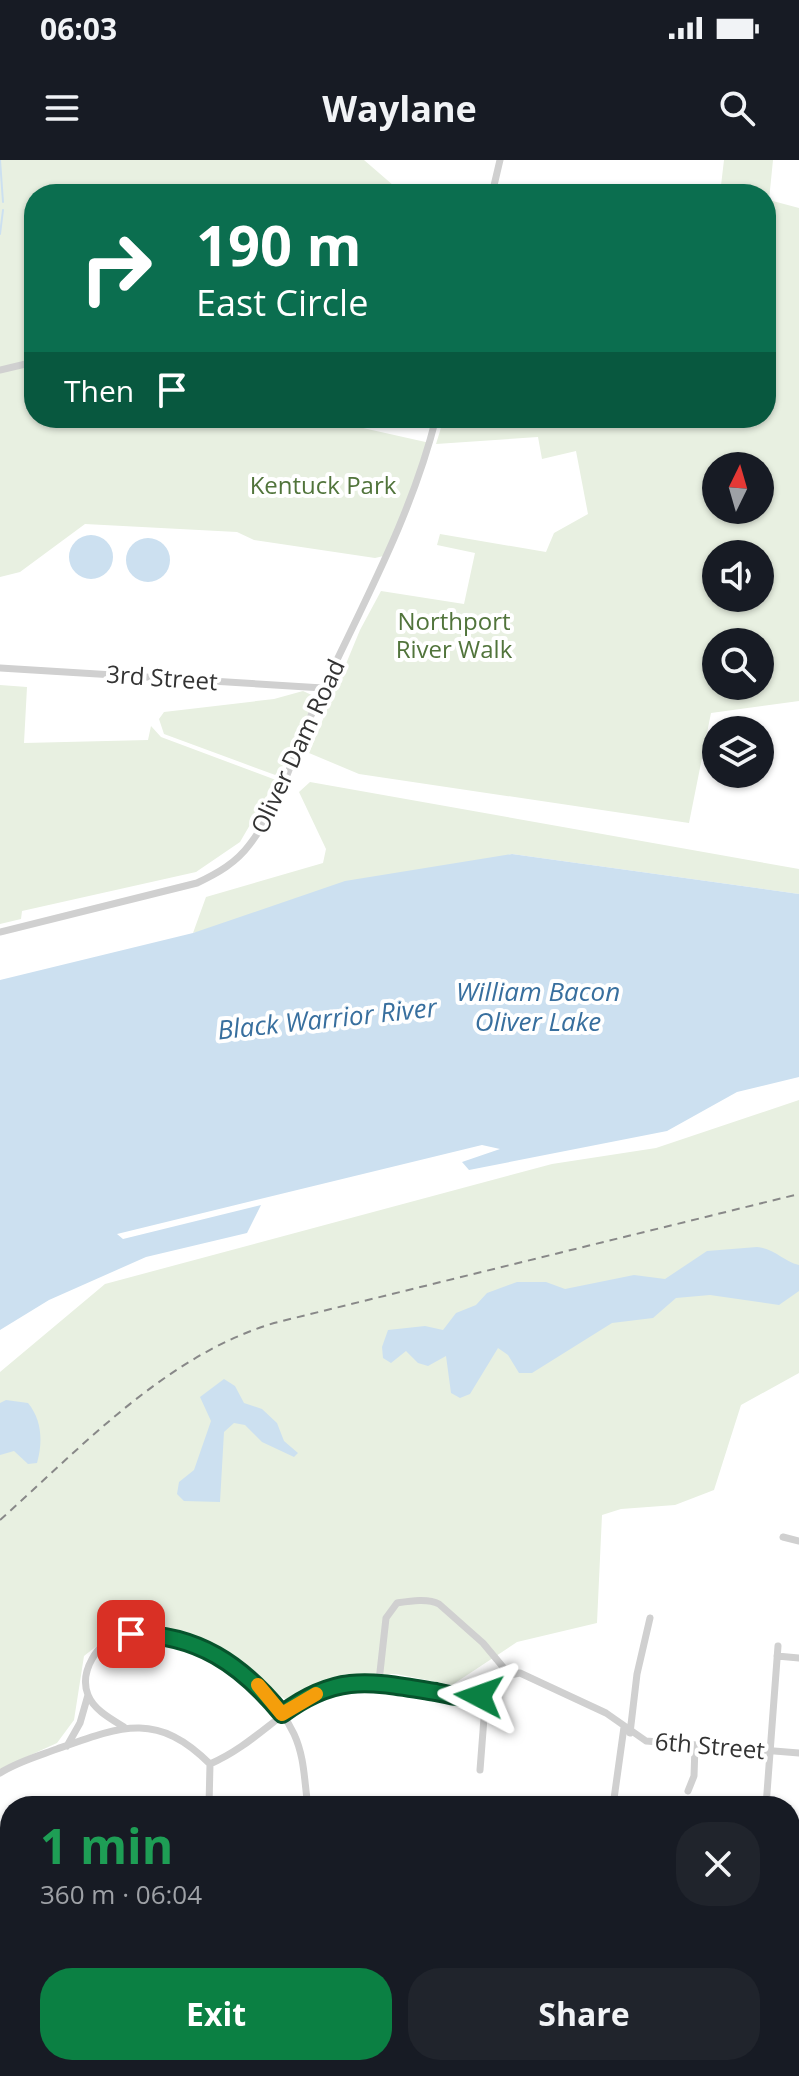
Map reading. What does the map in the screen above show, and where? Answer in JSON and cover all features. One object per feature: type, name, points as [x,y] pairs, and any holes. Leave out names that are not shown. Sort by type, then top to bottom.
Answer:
[{"type":"street","points":[[494,184],[500,160]]},
{"type":"street","points":[[0,370],[24,364]]},
{"type":"street","name":"Oliver Dam Road","points":[[0,932],[172,892],[220,872],[251,843],[274,806],[323,688],[405,519],[434,428]]},
{"type":"street","name":"3rd Street","points":[[0,668],[323,688]]},
{"type":"street","points":[[783,1537],[799,1541]]},
{"type":"street","points":[[210,1764],[302,1700],[340,1686],[379,1681],[457,1696],[482,1694],[508,1673],[452,1614],[435,1602],[422,1601],[397,1603],[390,1610],[384,1626],[379,1681]]},
{"type":"street","points":[[615,1796],[650,1618]]},
{"type":"street","points":[[67,1746],[80,1723],[88,1695],[88,1669],[102,1647],[115,1638],[149,1634],[207,1648],[256,1682],[282,1714],[303,1758],[307,1796]]},
{"type":"street","points":[[767,1796],[778,1646]]},
{"type":"street","points":[[777,1656],[799,1658]]},
{"type":"street","name":"6th Street","points":[[508,1673],[529,1676],[606,1713],[646,1741],[799,1753]]},
{"type":"street","points":[[480,1770],[485,1705],[482,1694]]},
{"type":"street","points":[[88,1695],[100,1710],[124,1727]]},
{"type":"street","points":[[0,1773],[124,1727],[167,1731],[210,1764]]},
{"type":"street","points":[[688,1791],[694,1776],[695,1746]]},
{"type":"street","points":[[209,1796],[210,1764]]},
{"type":"green space","name":"Kentuck Park","points":[[0,160],[364,160],[392,184],[24,184],[24,428],[363,428],[430,443],[388,555],[375,558],[254,540],[237,532],[85,524],[20,572],[0,577]]},
{"type":"green space","points":[[724,160],[773,160],[771,184],[721,184]]},
{"type":"green space","name":"Northport River Walk","points":[[776,202],[799,208],[799,701],[702,716],[702,758],[689,823],[359,774],[309,753],[360,630],[381,591],[464,604],[475,553],[437,545],[440,534],[546,552],[554,533],[588,514],[576,451],[542,459],[538,437],[436,444],[441,428],[776,428]]},
{"type":"green space","points":[[0,685],[27,687],[24,743],[148,740],[151,726],[161,737],[276,780],[240,842],[196,872],[22,911],[21,919],[0,924]]},
{"type":"green space","points":[[303,691],[316,697],[278,776],[164,734],[159,719],[164,712],[274,699]]},
{"type":"green space","points":[[310,782],[799,869],[799,894],[512,854],[193,933],[206,897],[323,863],[326,849],[299,792]]},
{"type":"green space","points":[[799,1100],[799,1373],[741,1405],[714,1490],[675,1505],[621,1509],[602,1515],[597,1623],[517,1642],[452,1685],[396,1674],[345,1674],[285,1699],[203,1641],[117,1630],[84,1656],[74,1720],[57,1743],[0,1769],[0,1372],[105,1284],[552,1164],[656,1148]]},
{"type":"water","points":[[91,535],[107,541],[113,557],[107,573],[91,579],[75,573],[69,557],[75,541]]},
{"type":"water","points":[[148,538],[164,544],[170,560],[164,576],[148,582],[132,576],[126,560],[132,544]]},
{"type":"water","name":"William Bacon Oliver Lake","points":[[512,854],[799,894],[799,1077],[737,1092],[667,1131],[469,1170],[462,1162],[500,1149],[482,1145],[117,1234],[123,1239],[261,1205],[247,1233],[146,1257],[49,1300],[0,1330],[0,980],[193,933],[345,881]]},
{"type":"water","points":[[757,1247],[799,1265],[799,1291],[779,1305],[710,1295],[676,1298],[653,1318],[612,1323],[532,1373],[519,1373],[508,1355],[498,1348],[470,1394],[460,1398],[451,1393],[446,1356],[428,1366],[418,1363],[406,1351],[391,1363],[383,1358],[382,1347],[388,1330],[425,1326],[443,1330],[456,1313],[476,1305],[487,1293],[517,1282],[546,1282],[565,1289],[634,1275],[665,1279],[707,1251]]},
{"type":"water","points":[[224,1379],[235,1386],[244,1403],[262,1409],[277,1423],[284,1441],[298,1453],[294,1457],[262,1442],[245,1425],[234,1423],[224,1432],[220,1502],[184,1501],[177,1494],[179,1482],[194,1470],[211,1421],[200,1397]]},
{"type":"water","points":[[6,1400],[28,1403],[36,1417],[40,1439],[37,1463],[28,1464],[14,1451],[0,1455],[0,1403]]},
{"type":"waterway","points":[[0,160],[3,202]]},
{"type":"waterway","points":[[0,234],[3,210]]},
{"type":"railway","points":[[0,1520],[127,1406],[197,1357],[234,1338],[274,1323],[799,1194]]},
{"type":"slow traffic","points":[[258,1685],[282,1714],[316,1694]]},
{"type":"route","points":[[131,1634],[177,1638],[207,1648],[256,1682],[282,1714],[302,1700],[342,1685],[368,1681],[457,1696],[479,1696]]},
{"type":"water label","name":"Black Warrior River","points":[[327,1018]]}]
